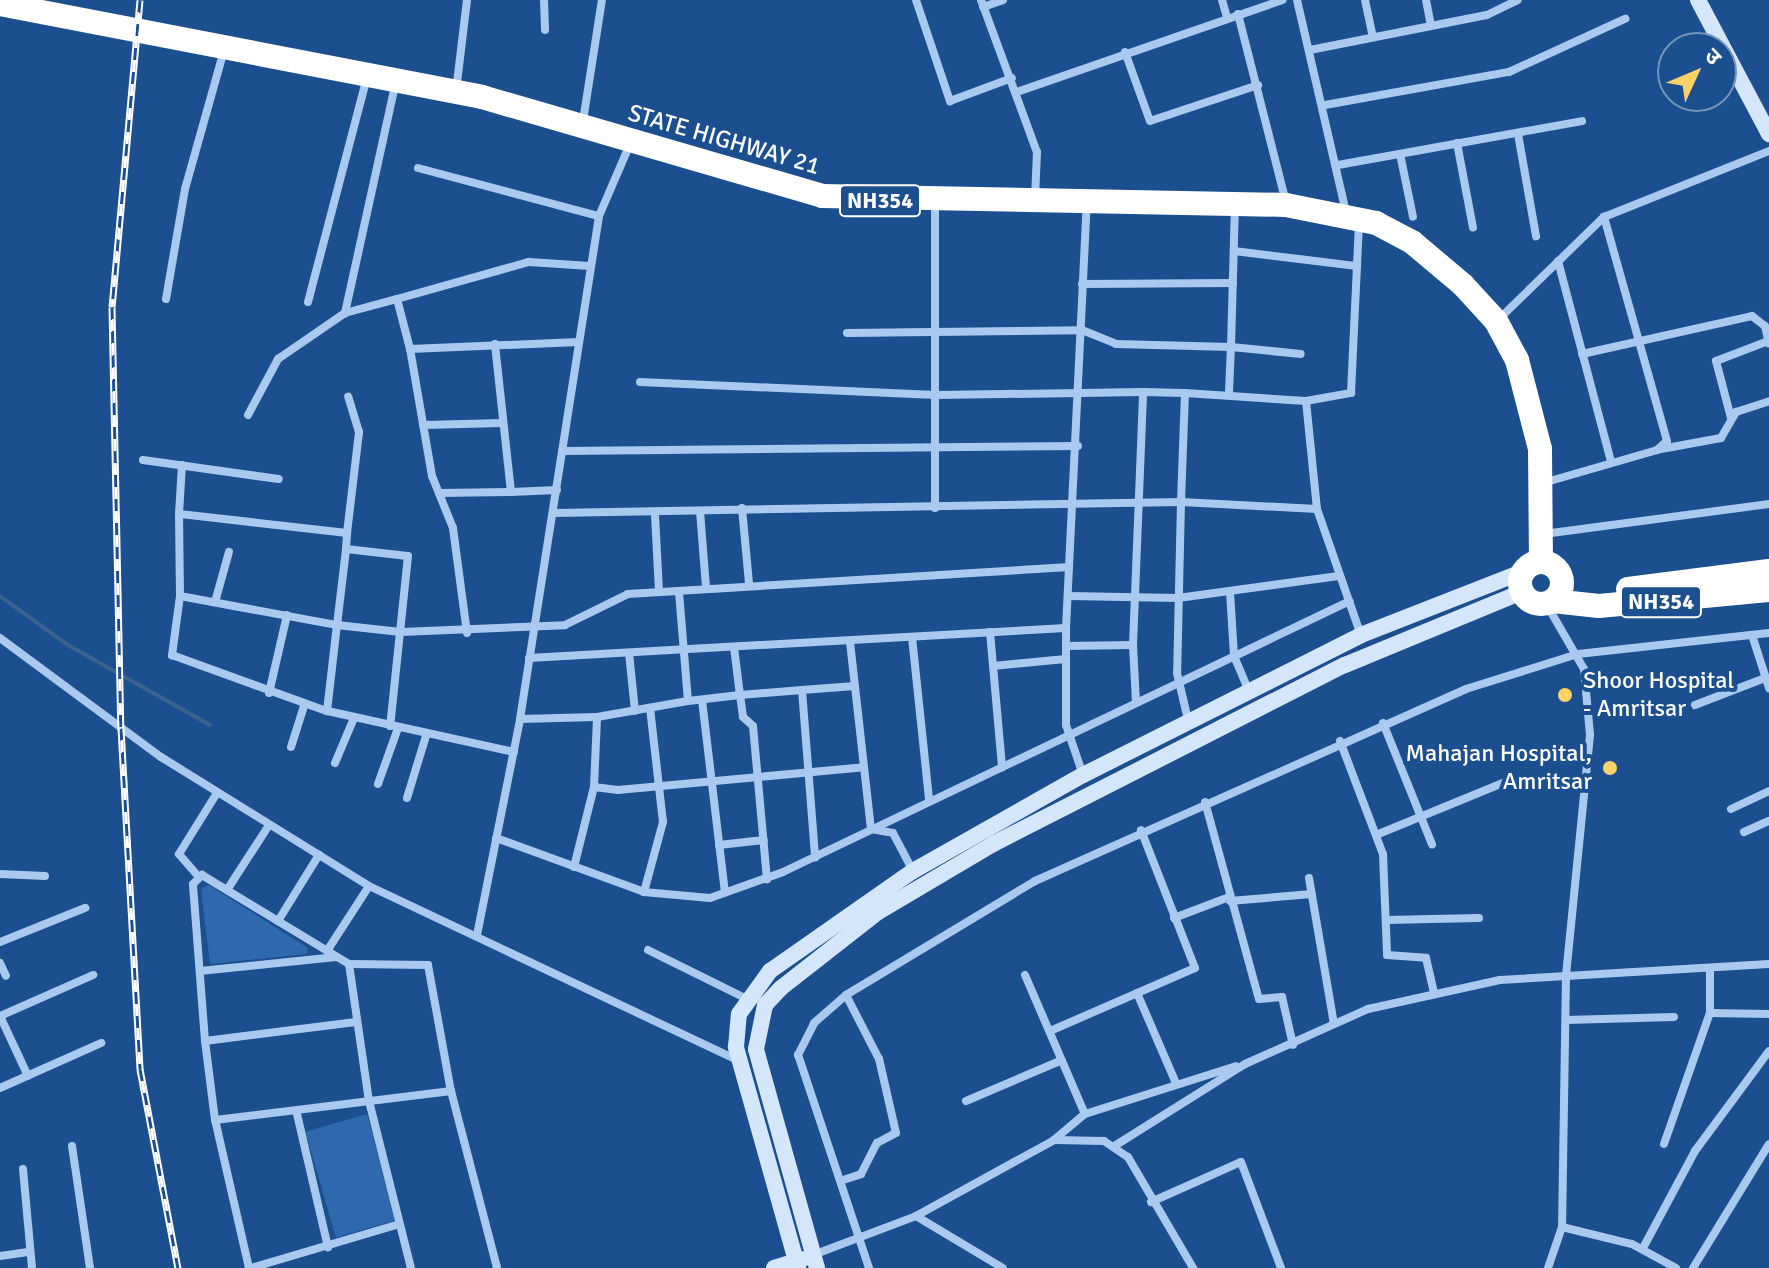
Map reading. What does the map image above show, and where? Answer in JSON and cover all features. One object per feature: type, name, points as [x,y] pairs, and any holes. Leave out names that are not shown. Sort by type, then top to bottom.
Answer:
[{"type":"highway","name":"STATE HIGHWAY 21","points":[[0,4],[48,7],[224,50],[456,92],[582,126],[630,144],[822,196],[935,203],[1235,203],[1286,205],[1352,215],[1412,242],[1496,321],[1527,388],[1543,483],[1542,534],[1529,575]]},
{"type":"highway","points":[[1529,575],[1558,571],[1554,598]]},
{"type":"highway","name":"NH354","points":[[1554,598],[1769,571]]},
{"type":"highway","name":"NH354","points":[[1529,575],[1554,598],[1599,606],[1769,590]]},
{"type":"main road","points":[[1698,0],[1769,134]]},
{"type":"main road","points":[[796,1265],[740,1062],[737,1032],[747,999],[770,971],[913,871],[1188,720],[1361,635],[1529,575]]},
{"type":"main road","points":[[774,1268],[814,1262],[756,1049],[765,1005],[781,988],[878,912],[1043,818],[1529,575]]},
{"type":"street","points":[[456,92],[467,0]]},
{"type":"street","points":[[544,0],[545,30]]},
{"type":"street","points":[[582,126],[602,0]]},
{"type":"street","points":[[916,0],[950,101],[1012,78]]},
{"type":"street","points":[[1003,0],[982,3],[1037,152],[1035,203]]},
{"type":"street","points":[[1222,0],[1227,17]]},
{"type":"street","points":[[1017,92],[1282,0]]},
{"type":"street","points":[[640,382],[936,395],[1229,392],[1306,401],[1351,393],[1357,266],[1352,215],[1297,0]]},
{"type":"street","points":[[1365,0],[1373,37]]},
{"type":"street","points":[[1426,0],[1431,26]]},
{"type":"street","points":[[1310,50],[1487,15],[1518,0]]},
{"type":"street","points":[[1238,14],[1286,205]]},
{"type":"street","points":[[1325,105],[1509,72],[1625,19]]},
{"type":"street","points":[[166,299],[189,173],[224,50]]},
{"type":"street","points":[[1125,52],[1150,121],[1258,85]]},
{"type":"street","points":[[308,302],[367,76]]},
{"type":"street","points":[[345,313],[396,81]]},
{"type":"street","points":[[1338,165],[1582,121]]},
{"type":"street","points":[[1518,134],[1536,236]]},
{"type":"street","points":[[1457,143],[1473,228]]},
{"type":"street","points":[[477,935],[520,719],[532,626],[554,513],[599,216],[630,144]]},
{"type":"street","points":[[1496,321],[1604,217],[1769,151]]},
{"type":"street","points":[[1400,154],[1413,217]]},
{"type":"street","points":[[418,168],[599,216]]},
{"type":"street","points":[[1083,775],[1067,737],[1066,628],[1076,506],[1087,202]]},
{"type":"street","points":[[935,203],[939,336],[936,395],[939,445],[935,508]]},
{"type":"street","points":[[1229,392],[1235,203]]},
{"type":"street","points":[[1604,217],[1643,343],[1667,441],[1657,450]]},
{"type":"street","points":[[1234,251],[1357,266]]},
{"type":"street","points":[[1558,261],[1611,462]]},
{"type":"street","points":[[248,415],[278,359],[345,313],[529,262],[590,266]]},
{"type":"street","points":[[1082,284],[1233,283]]},
{"type":"street","points":[[397,299],[439,493],[453,528],[467,633]]},
{"type":"street","points":[[1582,354],[1643,343],[1752,316],[1763,321],[1769,343],[1716,361],[1731,418]]},
{"type":"street","points":[[847,333],[939,336],[1082,330],[1116,344],[1231,347],[1301,354]]},
{"type":"street","points":[[410,349],[579,342]]},
{"type":"street","points":[[495,344],[511,492]]},
{"type":"street","points":[[1136,703],[1133,645],[1143,392]]},
{"type":"street","points":[[1185,393],[1177,683],[1188,720]]},
{"type":"street","points":[[327,711],[359,432],[348,397]]},
{"type":"street","points":[[1306,401],[1317,509],[1361,635]]},
{"type":"street","points":[[1543,483],[1657,450],[1721,438],[1731,418],[1769,401]]},
{"type":"street","points":[[423,425],[503,423]]},
{"type":"street","points":[[562,451],[1078,446]]},
{"type":"street","points":[[143,460],[279,479]]},
{"type":"street","points":[[182,465],[180,596],[172,655],[304,706],[426,736],[514,752]]},
{"type":"street","points":[[439,493],[557,490]]},
{"type":"street","points":[[554,513],[655,515],[742,508],[935,508],[1181,502],[1317,509]]},
{"type":"street","points":[[1542,534],[1769,504]]},
{"type":"street","points":[[742,508],[749,584]]},
{"type":"street","points":[[700,511],[706,588]]},
{"type":"street","points":[[179,514],[347,533]]},
{"type":"street","points":[[655,515],[659,592]]},
{"type":"street","points":[[346,549],[408,556],[394,727],[378,784]]},
{"type":"street","points":[[215,602],[229,552]]},
{"type":"street","points":[[180,596],[337,625],[401,632],[467,633],[571,624],[628,594],[749,584],[1069,567]]},
{"type":"street","points":[[1068,596],[1178,598],[1339,576]]},
{"type":"street","points":[[679,592],[688,701]]},
{"type":"street","points":[[1230,592],[1234,656],[1249,691]]},
{"type":"street","points":[[1548,1268],[1562,1227],[1566,976],[1590,735],[1578,654],[1554,598]]},
{"type":"street","points":[[496,838],[644,892],[696,900],[725,893],[767,879],[815,857],[1350,601]]},
{"type":"street","points":[[269,693],[287,615]]},
{"type":"street","points":[[529,658],[1066,628]]},
{"type":"street","points":[[990,632],[1002,767]]},
{"type":"street","points":[[869,1268],[843,1180],[810,1103],[798,1055],[814,1023],[846,995],[1035,881],[1340,741],[1501,675],[1578,654],[1769,633]]},
{"type":"street","points":[[1752,635],[1769,688]]},
{"type":"street","points":[[912,637],[929,800]]},
{"type":"street","points":[[0,638],[217,793],[369,886],[740,1062]]},
{"type":"street","points":[[850,642],[871,829]]},
{"type":"street","points":[[1066,646],[1133,645]]},
{"type":"street","points":[[734,647],[743,717],[753,726],[767,879]]},
{"type":"street","points":[[629,653],[635,711]]},
{"type":"street","points":[[993,666],[1066,659]]},
{"type":"street","points":[[1695,705],[1765,678]]},
{"type":"street","points":[[520,719],[597,717],[688,701],[855,686]]},
{"type":"street","points":[[802,690],[815,857]]},
{"type":"street","points":[[702,700],[725,893]]},
{"type":"street","points":[[291,747],[304,706]]},
{"type":"street","points":[[644,892],[662,831],[650,708]]},
{"type":"street","points":[[574,867],[594,787],[597,717]]},
{"type":"street","points":[[335,763],[354,718]]},
{"type":"street","points":[[1383,723],[1432,844]]},
{"type":"street","points":[[407,798],[426,736]]},
{"type":"street","points":[[1340,741],[1385,867],[1389,958],[1426,958],[1434,992]]},
{"type":"street","points":[[594,787],[659,786],[864,767]]},
{"type":"street","points":[[1376,835],[1505,782]]},
{"type":"street","points":[[1731,809],[1769,791]]},
{"type":"street","points":[[217,793],[179,854],[198,876],[227,890],[349,964],[428,965],[451,1091],[497,1268]]},
{"type":"street","points":[[1205,802],[1259,999],[1282,997],[1293,1045]]},
{"type":"street","points":[[1744,832],[1769,821]]},
{"type":"street","points":[[227,890],[269,825]]},
{"type":"street","points":[[871,829],[893,833],[913,871]]},
{"type":"street","points":[[1050,1031],[1195,968],[1141,830]]},
{"type":"street","points":[[719,845],[764,840]]},
{"type":"street","points":[[278,921],[319,855]]},
{"type":"street","points":[[0,874],[45,876]]},
{"type":"street","points":[[198,876],[193,884],[205,1041],[215,1120],[250,1268],[400,1224]]},
{"type":"street","points":[[1309,878],[1334,1024]]},
{"type":"street","points":[[327,951],[369,886]]},
{"type":"street","points":[[1174,918],[1230,899],[1312,894]]},
{"type":"street","points":[[0,942],[85,908]]},
{"type":"street","points":[[1386,920],[1479,918]]},
{"type":"street","points":[[648,950],[747,999]]},
{"type":"street","points":[[200,971],[337,957]]},
{"type":"street","points":[[0,963],[6,976]]},
{"type":"street","points":[[349,964],[369,1101],[411,1268]]},
{"type":"street","points":[[814,1262],[859,1239],[916,1216],[1054,1140],[1085,1114],[1175,1081],[1245,1064],[1334,1024],[1434,992],[1566,976],[1769,964]]},
{"type":"street","points":[[1664,1144],[1710,1013],[1710,968]]},
{"type":"street","points":[[28,1076],[0,1016],[93,975]]},
{"type":"street","points":[[1025,975],[1085,1114]]},
{"type":"street","points":[[1137,993],[1175,1081]]},
{"type":"street","points":[[843,1180],[861,1174],[877,1143],[896,1133],[875,1048],[846,995]]},
{"type":"street","points":[[1710,1013],[1769,1014]]},
{"type":"street","points":[[1566,1020],[1674,1017]]},
{"type":"street","points":[[205,1041],[356,1022]]},
{"type":"street","points":[[0,1088],[101,1043]]},
{"type":"street","points":[[1643,1248],[1695,1151],[1769,1051]]},
{"type":"street","points":[[966,1101],[1062,1060]]},
{"type":"street","points":[[1054,1140],[1116,1145],[1245,1064]]},
{"type":"street","points":[[215,1120],[297,1114],[451,1091]]},
{"type":"street","points":[[297,1114],[328,1247]]},
{"type":"street","points":[[1693,1268],[1769,1144]]},
{"type":"street","points":[[1116,1145],[1193,1268]]},
{"type":"street","points":[[72,1146],[90,1268]]},
{"type":"street","points":[[1151,1202],[1241,1162],[1281,1268]]},
{"type":"street","points":[[23,1169],[32,1268]]},
{"type":"street","points":[[916,1216],[1003,1268]]},
{"type":"street","points":[[1562,1227],[1643,1248],[1676,1268]]},
{"type":"street","points":[[0,1256],[30,1252]]},
{"type":"shaded area","points":[[209,885],[308,948],[307,954],[210,964],[201,889]]},
{"type":"shaded area","points":[[367,1114],[397,1220],[336,1237],[305,1132]]},
{"type":"waterway","points":[[0,596],[68,645],[210,725]]},
{"type":"railway","points":[[140,0],[112,307],[121,728],[140,1069],[178,1268]]},
{"type":"place","name":"Shoor Hospital - Amritsar","points":[[1565,695]]},
{"type":"place","name":"Mahajan Hospital, Amritsar","points":[[1610,768]]}]
